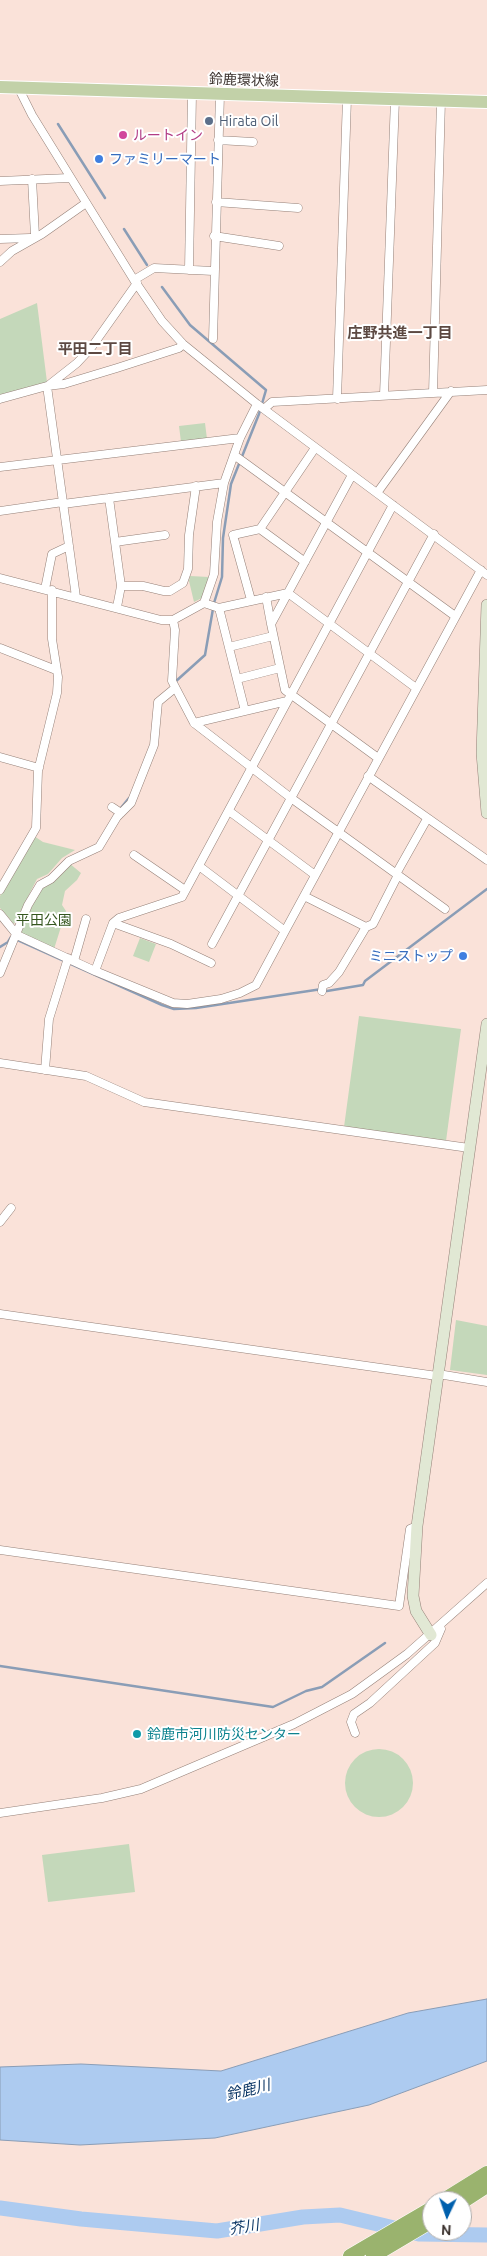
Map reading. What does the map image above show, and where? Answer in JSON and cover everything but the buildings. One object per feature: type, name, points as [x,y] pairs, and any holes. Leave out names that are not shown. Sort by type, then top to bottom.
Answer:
[{"type":"highway","points":[[458,2191],[487,2173]]},
{"type":"highway","points":[[472,2196],[487,2186]]},
{"type":"highway","points":[[350,2256],[422,2214]]},
{"type":"highway","points":[[373,2256],[422,2227]]},
{"type":"main road","name":"鈴鹿環状線","points":[[0,87],[487,102]]},
{"type":"street","points":[[0,914],[15,937],[174,1003],[187,1004],[222,999],[256,985],[455,616],[484,572],[257,404],[183,344],[162,321],[69,178],[32,116],[18,87]]},
{"type":"street","points":[[189,270],[192,93]]},
{"type":"street","points":[[212,339],[220,94]]},
{"type":"street","points":[[337,399],[347,98]]},
{"type":"street","points":[[384,395],[395,99]]},
{"type":"street","points":[[433,393],[441,100]]},
{"type":"street","points":[[218,140],[253,142]]},
{"type":"street","points":[[0,180],[69,178]]},
{"type":"street","points":[[32,179],[34,237]]},
{"type":"street","points":[[216,202],[298,208]]},
{"type":"street","points":[[0,262],[12,251],[86,203]]},
{"type":"street","points":[[214,236],[279,246]]},
{"type":"street","points":[[0,239],[34,237]]},
{"type":"street","points":[[48,386],[77,363],[91,348],[136,281],[154,268],[213,271]]},
{"type":"street","points":[[0,399],[48,386],[64,384],[179,348],[183,344]]},
{"type":"street","points":[[48,386],[76,597]]},
{"type":"street","points":[[264,409],[272,402],[487,390]]},
{"type":"street","points":[[377,493],[451,391]]},
{"type":"street","points":[[205,604],[214,574],[217,522],[224,484],[240,438],[257,404]]},
{"type":"street","points":[[0,467],[240,438]]},
{"type":"street","points":[[251,600],[233,535],[260,529],[316,448]]},
{"type":"street","points":[[234,454],[455,616]]},
{"type":"street","points":[[271,624],[352,475]]},
{"type":"street","points":[[0,511],[224,484]]},
{"type":"street","points":[[121,586],[143,586],[164,591],[170,590],[184,582],[188,569],[191,519],[196,486]]},
{"type":"street","points":[[109,498],[121,586],[117,607]]},
{"type":"street","points":[[95,970],[113,923],[119,918],[182,897],[393,504]]},
{"type":"street","points":[[260,529],[305,562]]},
{"type":"street","points":[[212,944],[434,534]]},
{"type":"street","points":[[115,542],[165,535]]},
{"type":"street","points":[[0,890],[36,828],[39,768],[57,693],[48,590],[52,554],[69,546]]},
{"type":"street","points":[[0,578],[162,620],[173,620],[205,604],[217,608],[288,594],[416,688]]},
{"type":"street","points":[[266,597],[285,690],[289,698],[331,724],[378,758]]},
{"type":"street","points":[[487,605],[483,770],[487,813]]},
{"type":"street","points":[[217,608],[245,711]]},
{"type":"street","points":[[173,620],[175,630],[174,685],[194,723],[290,798],[445,909]]},
{"type":"street","points":[[229,647],[273,636]]},
{"type":"street","points":[[0,648],[56,670]]},
{"type":"street","points":[[237,678],[280,668]]},
{"type":"street","points":[[0,973],[28,905],[40,885],[51,879],[69,860],[99,847],[121,813],[131,803],[154,745],[158,702],[174,685]]},
{"type":"street","points":[[194,723],[289,698]]},
{"type":"street","points":[[0,759],[39,768]]},
{"type":"street","points":[[368,776],[487,860]]},
{"type":"street","points":[[112,807],[121,813]]},
{"type":"street","points":[[229,811],[316,874]]},
{"type":"street","points":[[322,988],[339,972],[366,927],[372,924],[427,819]]},
{"type":"street","points":[[134,856],[185,890]]},
{"type":"street","points":[[199,866],[285,932]]},
{"type":"street","points":[[304,896],[366,927]]},
{"type":"street","points":[[45,1070],[49,1019],[65,967],[86,919]]},
{"type":"street","points":[[113,923],[171,944],[210,963]]},
{"type":"street","points":[[431,1635],[416,1611],[413,1596],[417,1526],[487,1024]]},
{"type":"street","points":[[0,1063],[86,1076],[154,1104],[469,1148]]},
{"type":"street","points":[[0,1222],[11,1208]]},
{"type":"street","points":[[0,1314],[487,1382]]},
{"type":"street","points":[[0,1550],[399,1606],[410,1529],[417,1526]]},
{"type":"street","points":[[0,1813],[102,1798],[141,1789],[294,1724],[352,1694],[431,1635],[487,1583]]},
{"type":"street","points":[[355,1734],[351,1722],[354,1714],[370,1703],[435,1642],[442,1624]]},
{"type":"green space","points":[[37,303],[47,382],[0,396],[0,319]]},
{"type":"green space","points":[[205,423],[207,439],[181,442],[179,426]]},
{"type":"green space","points":[[190,576],[209,577],[202,598],[194,602],[189,581]]},
{"type":"green space","points":[[34,836],[43,842],[75,850],[62,858],[48,874],[37,879],[14,924],[0,908],[0,896],[19,859]]},
{"type":"green space","name":"平田公園","points":[[69,863],[81,873],[77,880],[65,891],[62,905],[66,911],[54,949],[22,935],[21,931],[27,912],[41,887]]},
{"type":"green space","points":[[140,938],[156,944],[149,962],[133,956]]},
{"type":"green space","points":[[359,1016],[461,1029],[446,1141],[344,1127]]},
{"type":"green space","points":[[456,1320],[487,1326],[487,1375],[450,1370]]},
{"type":"green space","points":[[379,1749],[392,1752],[403,1759],[410,1770],[413,1783],[410,1796],[403,1807],[392,1814],[379,1817],[366,1814],[355,1807],[348,1796],[345,1783],[348,1770],[355,1759],[366,1752]]},
{"type":"green space","points":[[129,1844],[135,1892],[48,1902],[42,1855]]},
{"type":"water","name":"鈴鹿川","points":[[487,1999],[487,2061],[369,2105],[215,2138],[80,2145],[0,2140],[0,2067],[81,2064],[221,2071],[408,2013]]},
{"type":"waterway","points":[[58,124],[105,198]]},
{"type":"waterway","points":[[124,229],[147,265]]},
{"type":"waterway","points":[[162,287],[190,325],[266,390],[259,414],[231,484],[223,538],[222,577],[214,603],[205,655],[175,682]]},
{"type":"waterway","points":[[120,809],[129,798]]},
{"type":"waterway","points":[[0,947],[8,942],[11,937],[162,1005],[174,1009],[196,1008],[322,989],[327,991],[363,985],[365,981],[487,889]]},
{"type":"waterway","points":[[0,1666],[273,1707],[306,1691],[322,1687],[385,1643]]},
{"type":"waterway","name":"芥川","points":[[0,2208],[81,2219],[217,2231],[303,2217],[340,2215],[419,2234],[487,2235]]},
{"type":"place","name":"Hirata Oil","points":[[209,121]]},
{"type":"place","name":"ルートイン","points":[[123,135]]},
{"type":"place","name":"ファミリーマート","points":[[99,159]]},
{"type":"place","name":"ミニストップ","points":[[463,956]]},
{"type":"place","name":"鈴鹿市河川防災センター","points":[[137,1734]]},
{"type":"district","name":"庄野共進一丁目","points":[[400,333]]},
{"type":"district","name":"平田二丁目","points":[[95,349]]}]
